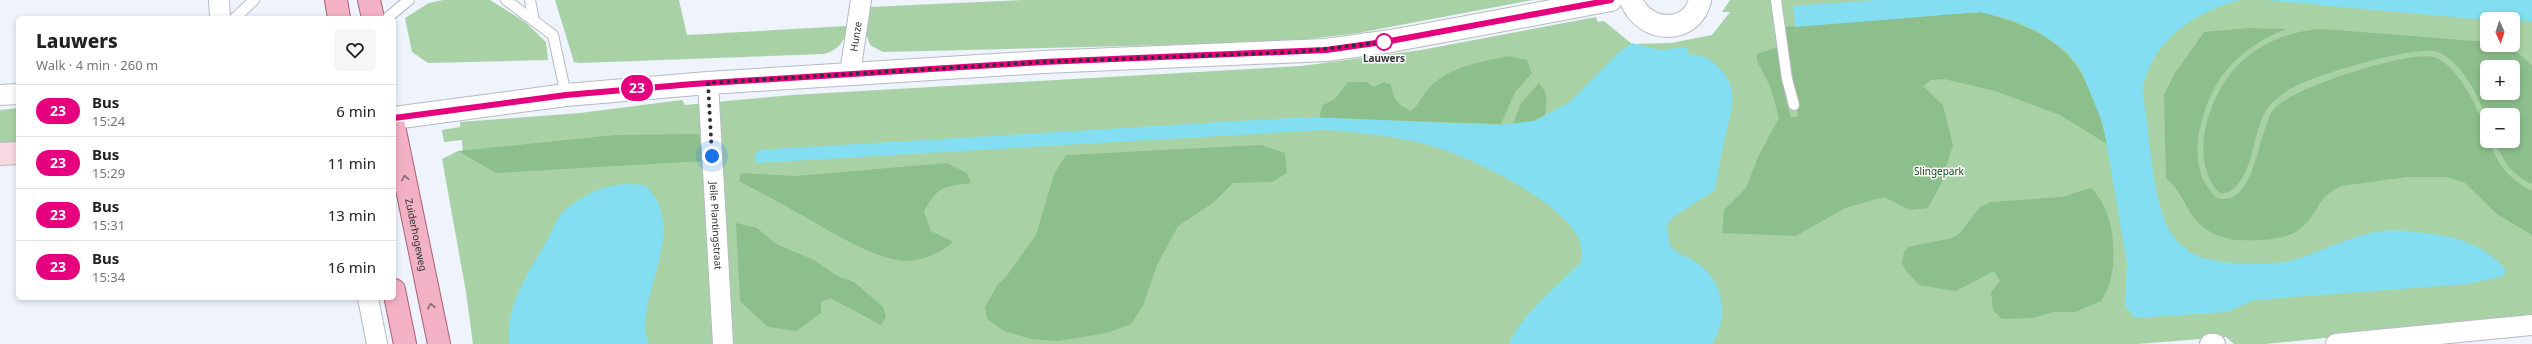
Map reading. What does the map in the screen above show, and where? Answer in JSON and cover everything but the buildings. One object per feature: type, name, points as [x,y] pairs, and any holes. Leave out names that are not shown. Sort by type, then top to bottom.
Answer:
[{"type":"main road","points":[[336,0],[339,16]]},
{"type":"main road","points":[[369,0],[373,16]]},
{"type":"main road","name":"Zuiderhogeweg","points":[[396,136],[439,344]]},
{"type":"main road","points":[[0,154],[16,153]]},
{"type":"main road","points":[[396,300],[405,344]]},
{"type":"street","points":[[219,0],[220,16]]},
{"type":"street","name":"Hunze","points":[[850,74],[861,0]]},
{"type":"street","points":[[396,118],[566,95],[708,83],[1043,62],[1326,50],[1390,41],[1611,0]]},
{"type":"street","points":[[1631,0],[1634,8],[1642,18],[1654,24],[1664,26],[1676,25],[1686,20],[1700,0]]},
{"type":"street","name":"Jelle Plantingstraat","points":[[708,83],[723,344]]},
{"type":"street","points":[[0,95],[16,94]]},
{"type":"street","points":[[368,300],[377,344]]},
{"type":"street","points":[[2336,344],[2532,325]]},
{"type":"street","points":[[2210,344],[2215,344]]},
{"type":"lane","points":[[237,16],[254,0]]},
{"type":"lane","points":[[390,16],[409,0]]},
{"type":"lane","points":[[530,0],[534,21]]},
{"type":"lane","points":[[1776,0],[1787,79],[1794,105]]},
{"type":"lane","points":[[511,2],[553,35],[566,95]]},
{"type":"green space","points":[[443,0],[490,0],[525,22],[546,42],[548,60],[428,63],[412,52],[405,18],[429,3]]},
{"type":"green space","points":[[555,0],[679,0],[687,35],[847,26],[845,36],[840,44],[834,50],[824,54],[580,63],[574,62]]},
{"type":"green space","points":[[1023,0],[1533,0],[1358,33],[1285,42],[883,52],[870,45],[865,31],[869,7]]},
{"type":"green space","name":"Slingepark","points":[[1730,0],[2532,0],[2532,317],[2265,344],[2234,344],[2226,337],[2137,344],[473,344],[466,292],[442,159],[458,151],[463,153],[462,140],[444,142],[442,130],[460,127],[460,122],[580,113],[682,100],[685,105],[792,95],[1301,66],[1421,50],[1596,17],[1598,22],[1604,21],[1632,44],[1671,43],[1712,35],[1730,12],[1722,12]]},
{"type":"green space","points":[[1980,12],[2008,20],[2031,30],[2051,41],[2067,55],[2080,71],[2091,92],[2100,116],[2107,144],[2060,115],[1995,91],[1944,79],[1931,80],[1923,86],[1943,105],[1953,145],[1941,184],[1928,208],[1910,210],[1884,197],[1845,208],[1796,236],[1722,233],[1724,210],[1746,188],[1758,157],[1779,118],[1770,86],[1757,61],[1757,54],[1778,47],[1787,105],[1791,118],[1798,116],[1785,27]]},
{"type":"green space","points":[[2248,28],[2287,29],[2257,43],[2239,57],[2218,82],[2206,107],[2199,136],[2199,165],[2203,178],[2216,197],[2222,199],[2234,197],[2243,189],[2250,176],[2269,117],[2275,108],[2286,100],[2304,90],[2352,72],[2400,59],[2434,57],[2443,61],[2452,69],[2469,93],[2480,116],[2480,148],[2491,148],[2505,170],[2517,182],[2532,191],[2532,235],[2497,214],[2465,183],[2447,177],[2407,177],[2341,186],[2333,190],[2322,200],[2306,224],[2296,232],[2280,238],[2239,240],[2230,239],[2212,233],[2196,221],[2177,190],[2166,178],[2164,95],[2175,73],[2204,32]]},
{"type":"green space","points":[[2323,29],[2480,41],[2480,52],[2515,52],[2522,56],[2532,66],[2532,184],[2519,176],[2509,167],[2498,148],[2520,148],[2520,108],[2482,108],[2468,81],[2455,64],[2438,52],[2427,51],[2410,52],[2389,56],[2344,68],[2307,81],[2286,92],[2271,104],[2264,114],[2259,126],[2252,154],[2241,180],[2233,189],[2222,194],[2220,193],[2217,191],[2208,175],[2204,161],[2203,146],[2209,115],[2215,100],[2222,86],[2240,63],[2268,43],[2278,38],[2300,32]]},
{"type":"green space","points":[[1509,56],[1527,60],[1532,73],[1515,92],[1501,124],[1319,118],[1323,105],[1335,99],[1348,82],[1367,82],[1373,87],[1384,82],[1391,85],[1393,94],[1397,101],[1411,111],[1431,86],[1442,77],[1460,68]]},
{"type":"green space","points":[[1539,83],[1544,90],[1546,98],[1545,115],[1534,121],[1513,124],[1521,103]]},
{"type":"green space","points":[[16,108],[16,146],[0,147],[0,110]]},
{"type":"green space","points":[[699,134],[703,161],[496,173],[458,151],[615,135]]},
{"type":"green space","points":[[1261,145],[1285,153],[1287,173],[1272,182],[1233,183],[1213,203],[1178,226],[1157,265],[1143,306],[1131,324],[1107,333],[1058,341],[1031,339],[1004,331],[987,319],[985,307],[998,284],[1005,278],[1036,235],[1054,174],[1066,155]]},
{"type":"green space","points":[[947,163],[967,173],[971,183],[942,189],[933,197],[924,211],[931,231],[953,242],[936,254],[915,260],[902,261],[887,258],[855,245],[739,181],[741,173],[795,176]]},
{"type":"green space","points":[[2091,188],[2104,207],[2109,218],[2112,230],[2114,255],[2113,267],[2110,284],[2101,301],[2075,312],[2053,312],[2033,318],[2002,319],[1993,310],[1991,292],[2000,281],[1994,271],[1956,291],[1919,285],[1906,271],[1902,263],[1904,252],[1908,247],[1952,238],[1960,233],[1980,207],[1991,202],[2062,197]]},
{"type":"green space","points":[[736,223],[757,228],[776,244],[814,260],[837,276],[854,282],[883,307],[886,317],[881,325],[830,298],[821,302],[821,313],[797,331],[768,327],[740,301]]},
{"type":"water","points":[[1876,0],[2240,0],[2226,4],[2199,16],[2175,33],[2156,55],[2143,84],[2143,97],[2153,174],[2159,204],[2169,230],[2176,240],[2192,253],[2207,259],[2233,263],[2265,264],[2297,259],[2352,238],[2379,231],[2413,231],[2458,239],[2476,246],[2492,256],[2506,270],[2504,276],[2467,284],[2254,300],[2227,312],[2135,318],[2125,306],[2127,263],[2103,124],[2080,68],[2066,51],[2037,31],[2012,20],[1980,12],[1795,27],[1793,6]]},
{"type":"water","points":[[2265,0],[2532,0],[2532,21],[2520,21],[2520,12],[2480,12],[2480,19]]},
{"type":"water","points":[[1632,43],[1659,50],[1687,47],[1689,55],[1703,56],[1714,63],[1723,72],[1732,91],[1731,110],[1715,190],[1673,217],[1667,225],[1670,246],[1704,269],[1714,280],[1720,293],[1722,318],[1720,327],[1712,344],[1509,344],[1521,324],[1540,301],[1581,263],[1582,251],[1579,239],[1568,223],[1552,208],[1507,178],[1458,155],[1417,142],[1370,134],[1323,130],[756,163],[754,157],[759,150],[1307,117],[1498,125],[1534,121],[1570,102],[1618,53]]},
{"type":"water","points":[[627,184],[645,185],[657,200],[662,217],[663,235],[661,253],[647,308],[645,326],[649,344],[509,344],[511,315],[520,288],[549,237],[559,216],[578,200],[593,192],[609,186]]},
{"type":"bus line","name":"23","points":[[396,118],[566,95],[693,84],[1043,62],[1239,55],[1326,50],[1390,41],[1611,0]]},
{"type":"place","name":"Lauwers","points":[[1384,42]]},
{"type":"route","points":[[712,156],[712,128],[708,83],[1043,62],[1297,52],[1326,50],[1384,42]]}]
